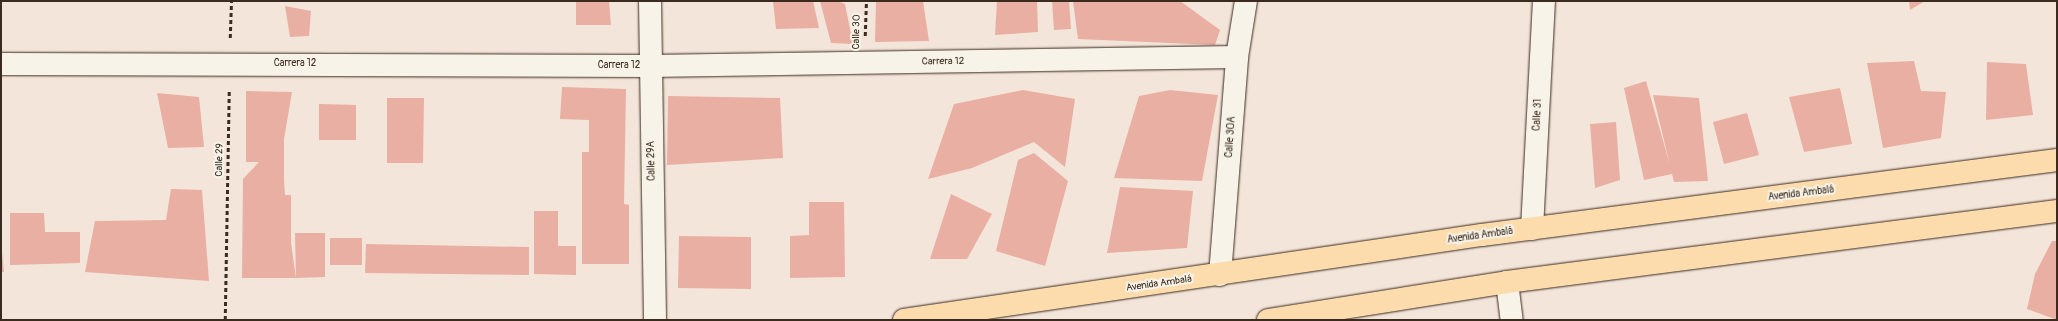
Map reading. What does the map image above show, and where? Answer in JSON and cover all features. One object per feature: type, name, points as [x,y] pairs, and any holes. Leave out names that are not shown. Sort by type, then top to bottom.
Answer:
[{"type":"main road","name":"Avenida Ambalá","points":[[904,320],[1532,229],[2057,160]]},
{"type":"main road","points":[[1268,320],[1507,282],[2057,211]]},
{"type":"street","name":"Calle 29A","points":[[650,1],[655,320]]},
{"type":"street","name":"Calle 30A","points":[[1220,275],[1237,57],[1246,1]]},
{"type":"street","name":"Calle 31","points":[[1532,229],[1544,1]]},
{"type":"street","name":"Carrera 12","points":[[1,64],[650,66],[1237,57]]},
{"type":"street","points":[[1507,282],[1512,320]]},
{"type":"path","name":"Calle 29","points":[[225,320],[230,1]]},
{"type":"path","name":"Calle 30","points":[[864,63],[866,1]]},
{"type":"building","points":[[576,1],[609,1],[611,25],[576,25]]},
{"type":"building","points":[[773,1],[813,1],[819,28],[776,29]]},
{"type":"building","points":[[820,1],[837,1],[845,4],[853,44],[831,43]]},
{"type":"building","points":[[876,1],[923,1],[929,41],[875,42]]},
{"type":"building","points":[[997,1],[1037,1],[1038,32],[995,35]]},
{"type":"building","points":[[1052,1],[1069,1],[1071,29],[1054,30]]},
{"type":"building","points":[[1073,1],[1180,1],[1220,30],[1215,45],[1078,39]]},
{"type":"building","points":[[1909,1],[1925,1],[1910,10]]},
{"type":"building","points":[[285,6],[311,11],[309,36],[290,37]]},
{"type":"building","points":[[1914,61],[1921,91],[1946,92],[1941,138],[1883,148],[1867,63]]},
{"type":"building","points":[[1987,62],[2026,64],[2033,115],[1986,120]]},
{"type":"building","points":[[1646,81],[1670,165],[1653,95],[1699,98],[1708,181],[1674,182],[1672,174],[1644,180],[1624,88]]},
{"type":"building","points":[[562,87],[626,89],[624,204],[629,205],[629,264],[582,264],[582,152],[589,152],[589,120],[560,119]]},
{"type":"building","points":[[1840,88],[1852,144],[1804,152],[1789,97]]},
{"type":"building","points":[[1023,90],[1075,99],[1065,167],[1034,142],[972,168],[928,179],[954,104]]},
{"type":"building","points":[[1170,90],[1218,95],[1202,181],[1114,178],[1139,96]]},
{"type":"building","points":[[246,91],[292,92],[284,139],[284,180],[285,195],[291,195],[291,243],[296,278],[242,278],[243,179],[259,162],[246,162]]},
{"type":"building","points":[[157,93],[199,97],[204,147],[168,148]]},
{"type":"building","points":[[668,96],[780,98],[783,158],[667,165]]},
{"type":"building","points":[[387,98],[424,98],[423,163],[387,163]]},
{"type":"building","points":[[319,104],[356,105],[356,140],[319,140]]},
{"type":"building","points":[[1747,113],[1759,155],[1724,164],[1713,122]]},
{"type":"building","points":[[1616,122],[1620,180],[1595,188],[1590,124]]},
{"type":"building","points":[[1034,153],[1068,181],[1045,266],[996,251],[1018,160]]},
{"type":"building","points":[[1120,187],[1193,191],[1187,248],[1107,253]]},
{"type":"building","points":[[171,189],[202,190],[209,281],[85,272],[95,221],[166,220]]},
{"type":"building","points":[[951,194],[992,214],[967,259],[930,259]]},
{"type":"building","points":[[809,202],[844,202],[845,277],[790,278],[790,236],[809,235]]},
{"type":"building","points":[[534,211],[558,211],[558,246],[576,246],[576,275],[534,274]]},
{"type":"building","points":[[10,213],[44,213],[45,232],[80,232],[80,263],[10,265]]},
{"type":"building","points":[[295,233],[325,233],[325,277],[296,278]]},
{"type":"building","points":[[679,236],[751,237],[751,289],[678,288]]},
{"type":"building","points":[[330,238],[362,238],[362,265],[330,265]]},
{"type":"building","points":[[2052,241],[2057,241],[2057,320],[2027,309],[2035,274]]},
{"type":"building","points":[[1,242],[4,272],[1,272]]},
{"type":"building","points":[[366,244],[529,247],[529,275],[365,273]]}]
